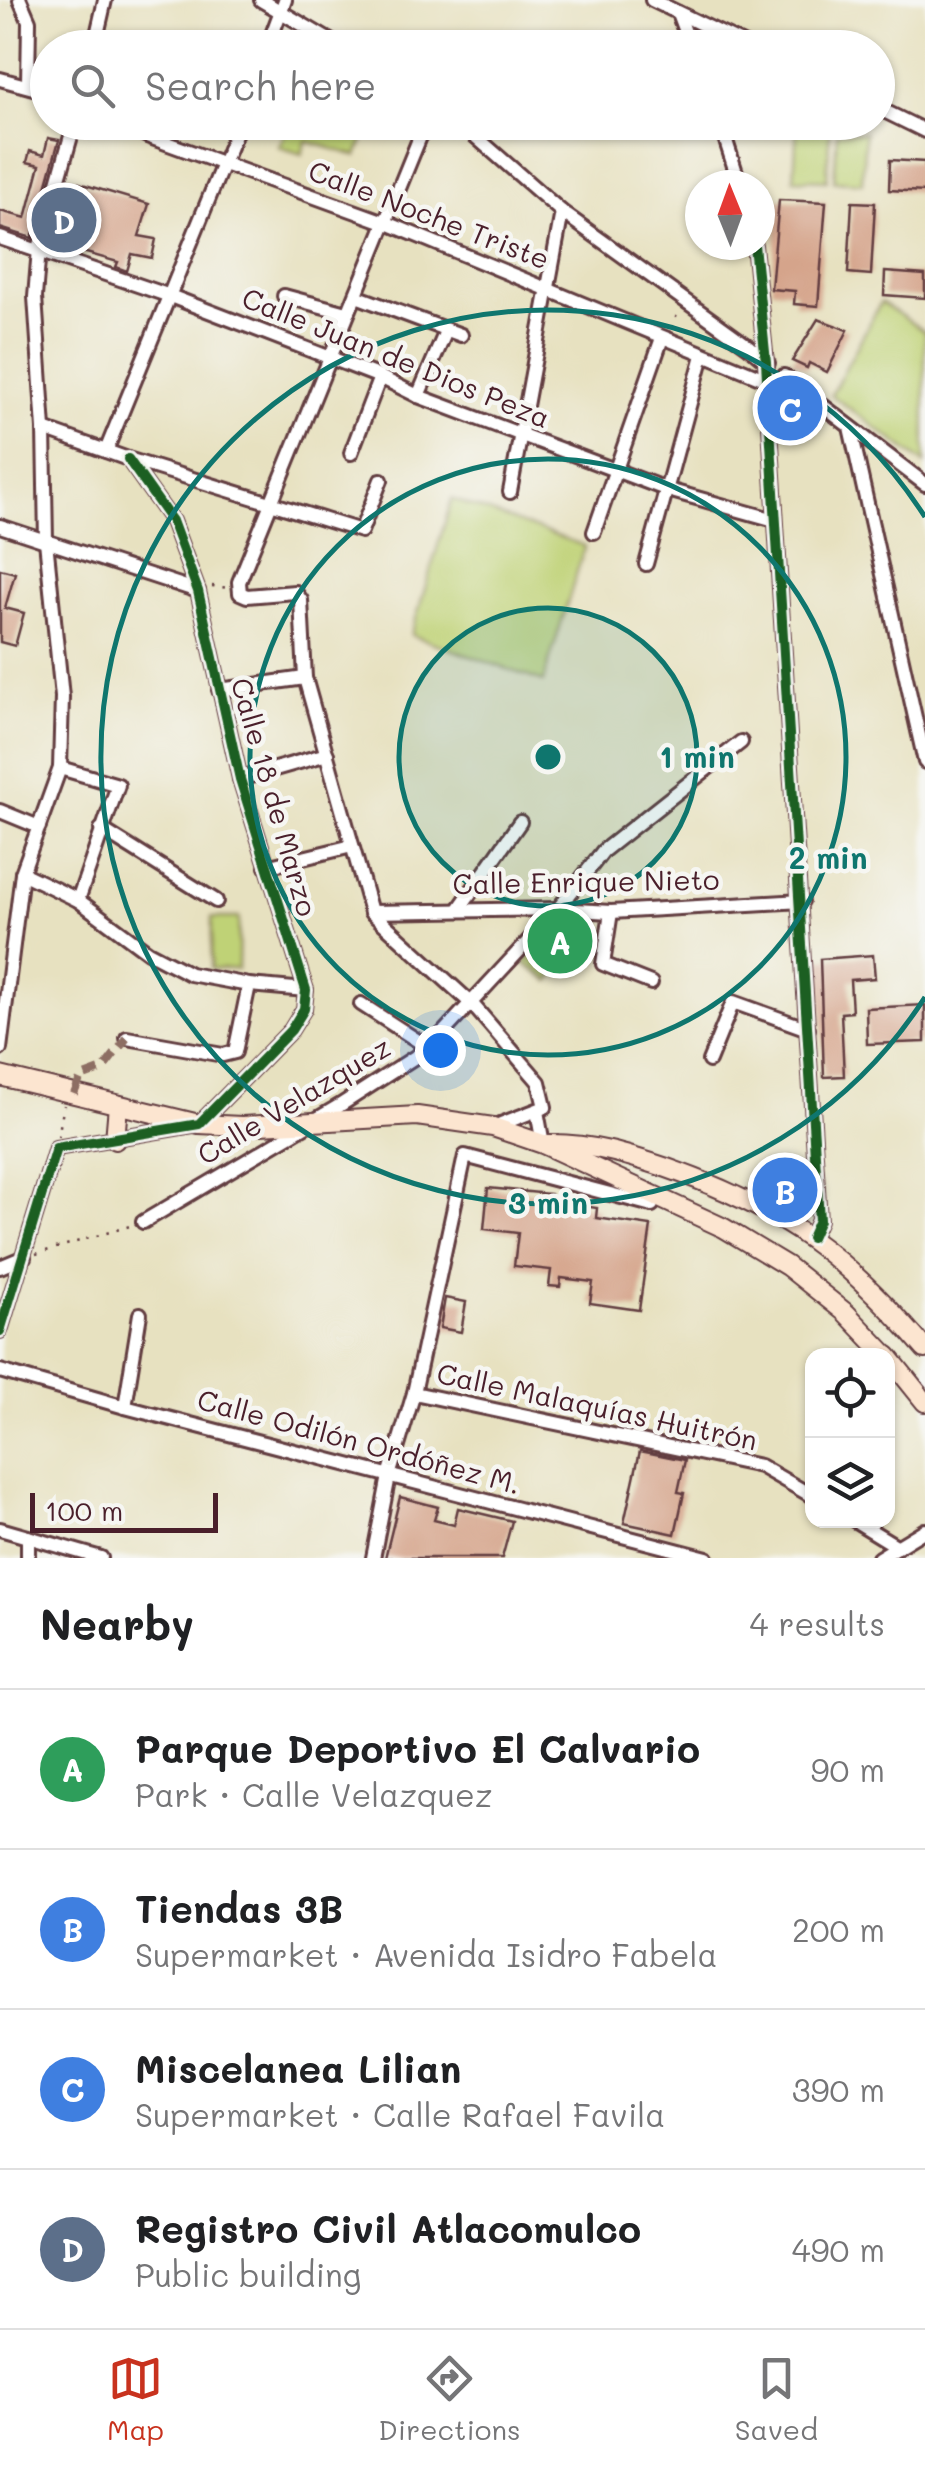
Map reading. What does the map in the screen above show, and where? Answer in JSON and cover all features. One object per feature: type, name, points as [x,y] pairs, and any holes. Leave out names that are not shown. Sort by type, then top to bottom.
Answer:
[{"type":"main road","points":[[0,1076],[200,1124],[242,1126],[417,1116],[494,1126],[543,1144],[724,1228],[788,1266],[846,1313],[879,1348]]},
{"type":"main road","points":[[115,1140],[118,1105]]},
{"type":"main road","points":[[543,1144],[580,1144],[672,1170],[732,1192],[790,1222],[882,1298],[925,1349]]},
{"type":"main road","points":[[654,1197],[662,1176],[672,1170]]},
{"type":"main road","points":[[895,1366],[925,1402]]},
{"type":"street","points":[[0,79],[28,86],[29,21],[20,0]]},
{"type":"street","points":[[98,30],[105,0]]},
{"type":"street","points":[[261,0],[283,5],[317,30]]},
{"type":"street","points":[[652,0],[713,30]]},
{"type":"street","points":[[274,30],[283,5]]},
{"type":"street","points":[[678,13],[685,30]]},
{"type":"street","points":[[895,116],[925,131]]},
{"type":"street","points":[[0,1050],[22,873],[60,768],[62,697],[46,541],[44,429],[35,297],[39,249],[71,140]]},
{"type":"street","name":"Calle Noche Triste","points":[[159,140],[387,224],[766,380],[788,379]]},
{"type":"street","points":[[106,451],[233,140]]},
{"type":"street","points":[[419,140],[240,582],[240,591],[247,596],[296,592],[301,600],[305,678],[371,912],[472,1004],[539,1082],[545,1107],[494,1126]]},
{"type":"street","points":[[482,140],[562,212],[925,484]]},
{"type":"street","points":[[726,140],[735,170]]},
{"type":"street","points":[[510,492],[562,212]]},
{"type":"street","name":"Calle Juan de Dios Peza","points":[[0,238],[170,296],[380,377],[418,396],[668,490],[776,520]]},
{"type":"street","points":[[756,260],[766,362],[802,901],[819,1220],[810,1238]]},
{"type":"street","points":[[284,296],[347,314]]},
{"type":"street","points":[[356,296],[461,335]]},
{"type":"street","points":[[418,396],[446,331]]},
{"type":"street","points":[[594,532],[665,339]]},
{"type":"street","points":[[646,564],[703,355]]},
{"type":"street","points":[[351,453],[380,377]]},
{"type":"street","points":[[850,427],[925,762]]},
{"type":"street","points":[[44,429],[128,459],[361,530],[382,480]]},
{"type":"street","name":"Calle 18 de Marzo","points":[[128,459],[172,520],[197,587],[240,779],[306,990]]},
{"type":"street","points":[[0,526],[197,587]]},
{"type":"street","points":[[219,690],[305,678]]},
{"type":"street","name":"Calle Velazquez","points":[[144,1222],[429,1048],[558,909],[603,851],[741,742]]},
{"type":"street","points":[[240,779],[327,754]]},
{"type":"street","points":[[60,768],[118,785],[78,900]]},
{"type":"street","points":[[0,811],[39,828]]},
{"type":"street","points":[[459,909],[520,822]]},
{"type":"street","points":[[101,829],[216,901]]},
{"type":"street","points":[[266,867],[352,846]]},
{"type":"street","points":[[0,1330],[56,1148],[200,1124],[291,1030],[304,1009],[306,990],[190,974],[148,952],[78,900],[22,873]]},
{"type":"street","name":"Calle Enrique Nieto","points":[[371,912],[611,912],[802,901]]},
{"type":"street","points":[[611,912],[602,964],[651,983]]},
{"type":"street","points":[[127,1038],[223,1055],[235,1052],[248,985]]},
{"type":"street","points":[[709,1061],[733,1002],[808,1030]]},
{"type":"street","points":[[361,1004],[429,1048]]},
{"type":"street","points":[[536,1111],[543,1144]]},
{"type":"street","points":[[414,1393],[465,1156],[652,1206],[654,1197]]},
{"type":"street","points":[[0,1267],[24,1257]]},
{"type":"street","points":[[125,1406],[140,1314]]},
{"type":"street","name":"Calle Odilón Ordóñez M.","points":[[0,1371],[707,1558]]},
{"type":"street","name":"Calle Malaquías Huitrón","points":[[372,1558],[389,1476],[414,1393],[760,1466],[805,1492]]},
{"type":"street","points":[[868,1528],[898,1546]]},
{"type":"street","points":[[0,1530],[102,1558]]},
{"type":"street","points":[[879,1558],[925,1530]]},
{"type":"street","points":[[28,1537],[28,1558]]},
{"type":"path","points":[[665,339],[681,306]]},
{"type":"path","points":[[197,587],[240,591]]},
{"type":"path","points":[[56,1148],[66,1092]]},
{"type":"path","points":[[24,1257],[144,1222]]},
{"type":"green space","points":[[282,140],[363,140],[357,156],[306,141],[302,154],[279,147]]},
{"type":"green space","points":[[796,140],[829,140],[827,180],[794,179]]},
{"type":"green space","points":[[837,140],[865,140],[862,183],[834,181]]},
{"type":"green space","points":[[881,302],[925,332],[925,464],[831,395]]},
{"type":"green space","points":[[452,499],[585,546],[543,682],[411,635]]},
{"type":"green space","points":[[212,918],[239,918],[238,969],[211,969]]},
{"type":"green space","points":[[559,920],[593,920],[550,981],[524,963]]},
{"type":"building","points":[[48,140],[59,140],[32,238],[0,228],[0,211],[26,218],[40,165],[27,162],[30,151],[44,155]]},
{"type":"building","points":[[890,160],[925,162],[925,192],[889,190]]},
{"type":"building","points":[[69,180],[149,204],[139,236],[156,239],[152,258],[132,254],[127,271],[116,267],[118,262],[51,243]]},
{"type":"building","points":[[779,200],[826,202],[818,306],[794,304],[795,291],[771,289]]},
{"type":"building","points":[[852,202],[875,203],[871,275],[848,273]]},
{"type":"building","points":[[885,272],[925,275],[925,298],[884,295]]},
{"type":"building","points":[[818,319],[848,330],[827,372],[809,363],[807,368],[792,361]]},
{"type":"building","points":[[0,569],[15,573],[5,608],[24,613],[15,646],[0,642]]},
{"type":"building","points":[[873,955],[875,978],[850,980],[852,1012],[841,1013],[844,1076],[824,1077],[820,959]]},
{"type":"building","points":[[925,1005],[925,1042],[867,1044],[866,1008]]},
{"type":"building","points":[[488,1188],[550,1194],[549,1201],[597,1208],[596,1218],[651,1226],[639,1310],[590,1303],[593,1282],[561,1278],[560,1287],[549,1286],[551,1270],[514,1266],[518,1233],[484,1229]]},
{"type":"building","points":[[445,1298],[466,1302],[461,1332],[440,1328]]},
{"type":"building","points":[[640,1451],[685,1460],[678,1492],[684,1493],[675,1534],[624,1523]]},
{"type":"building","points":[[400,1497],[438,1507],[434,1520],[454,1525],[458,1508],[512,1521],[502,1558],[385,1558]]},
{"type":"marked path","points":[[74,1094],[81,1077],[103,1069],[127,1038]]},
{"type":"cycle path","points":[[756,260],[766,362],[819,1220],[811,1238]]},
{"type":"cycle path","points":[[0,1331],[56,1148],[199,1124],[291,1030],[304,1009],[306,990],[240,779],[198,591],[172,521],[128,459]]},
{"type":"place","name":"Registro Civil Atlacomulco","points":[[64,220]]},
{"type":"place","name":"Miscelanea Lilian","points":[[790,408]]},
{"type":"place","name":"Parque Deportivo El Calvario","points":[[560,941]]},
{"type":"place","name":"Tiendas 3B","points":[[785,1190]]}]
